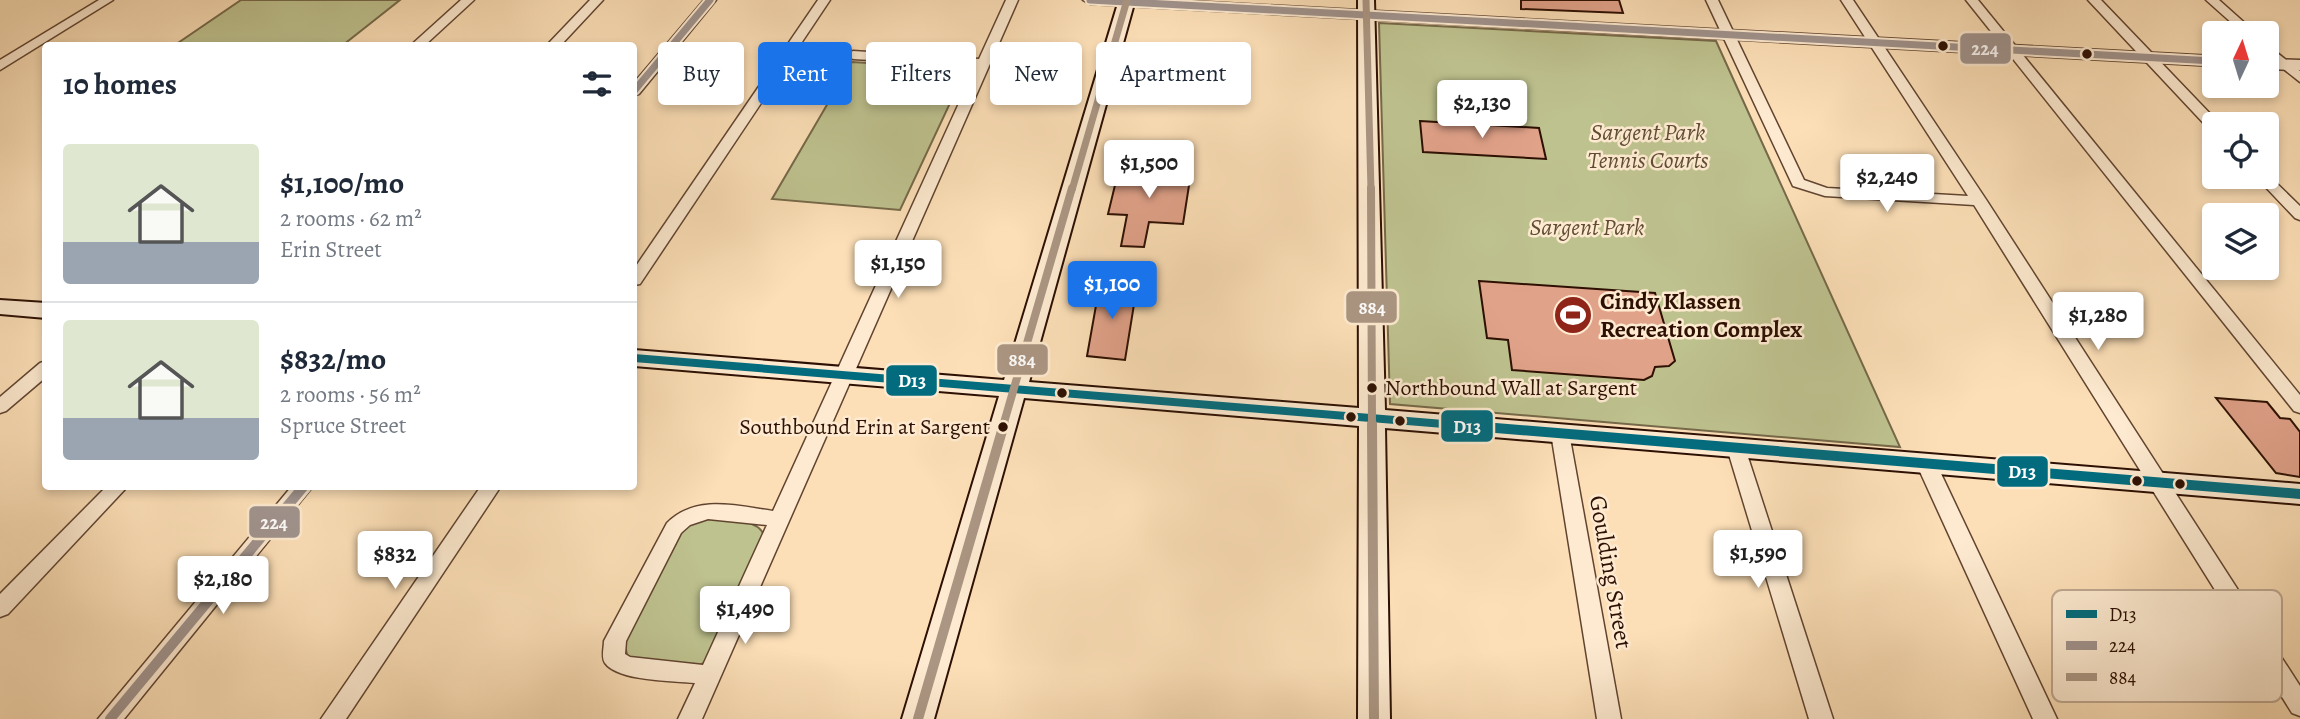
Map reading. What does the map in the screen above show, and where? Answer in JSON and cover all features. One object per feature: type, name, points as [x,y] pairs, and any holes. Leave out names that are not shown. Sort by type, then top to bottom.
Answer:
[{"type":"main road","points":[[918,719],[1127,1]]},
{"type":"main road","points":[[1366,8],[1371,170],[1370,418],[1374,719]]},
{"type":"main road","points":[[0,307],[42,311]]},
{"type":"main road","points":[[637,358],[2300,494]]},
{"type":"street","points":[[0,66],[107,0]]},
{"type":"street","points":[[421,42],[468,0]]},
{"type":"street","points":[[556,42],[597,0]]},
{"type":"street","points":[[637,87],[710,0]]},
{"type":"street","points":[[637,276],[824,0]]},
{"type":"street","points":[[690,719],[1012,0]]},
{"type":"street","points":[[1090,0],[1366,8],[1728,34],[2202,60]]},
{"type":"street","points":[[1712,0],[1795,179],[1803,187],[1825,192],[1979,201]]},
{"type":"street","points":[[1847,0],[1979,201],[2226,590]]},
{"type":"street","points":[[1972,0],[2300,407]]},
{"type":"street","points":[[2094,0],[2202,113]]},
{"type":"street","points":[[2212,0],[2236,21]]},
{"type":"street","points":[[853,55],[982,63]]},
{"type":"street","points":[[2292,65],[2300,78]]},
{"type":"street","points":[[2275,189],[2300,215]]},
{"type":"street","points":[[0,407],[42,371]]},
{"type":"street","name":"Goulding Street","points":[[1560,433],[1609,719]]},
{"type":"street","points":[[1735,448],[1821,719]]},
{"type":"street","points":[[1926,463],[2045,719]]},
{"type":"street","points":[[0,608],[115,490]]},
{"type":"street","points":[[110,719],[301,490]]},
{"type":"street","points":[[333,719],[489,490]]},
{"type":"street","points":[[709,675],[626,666],[614,658],[615,641],[674,528],[686,516],[702,512],[779,519]]},
{"type":"street","points":[[2282,678],[2300,706]]},
{"type":"green space","points":[[241,0],[400,0],[347,42],[179,42]]},
{"type":"green space","name":"Sargent Park","points":[[1379,23],[1716,41],[1900,447],[1390,404]]},
{"type":"green space","points":[[852,62],[866,63],[866,105],[949,105],[900,210],[772,199],[827,105],[852,105]]},
{"type":"green space","points":[[701,518],[746,522],[760,529],[765,536],[708,660],[700,665],[628,659],[624,641],[679,532]]},
{"type":"building","points":[[1521,0],[1619,0],[1623,13],[1521,9]]},
{"type":"building","points":[[1420,121],[1539,128],[1546,159],[1423,152]]},
{"type":"building","points":[[1140,154],[1163,155],[1159,177],[1190,179],[1183,224],[1149,222],[1144,247],[1121,246],[1127,215],[1108,214],[1116,181],[1135,182]]},
{"type":"building","name":"Cindy Klassen Recreation Complex","points":[[1479,281],[1655,293],[1675,361],[1669,366],[1655,367],[1652,376],[1644,380],[1512,370],[1508,340],[1487,338]]},
{"type":"building","points":[[1100,283],[1137,286],[1125,360],[1087,356]]},
{"type":"building","points":[[2216,398],[2267,402],[2280,418],[2290,419],[2300,432],[2300,477],[2276,473]]},
{"type":"transit line","name":"224","points":[[637,87],[710,0]]},
{"type":"transit line","name":"224","points":[[1090,0],[2202,60]]},
{"type":"transit line","name":"884","points":[[918,719],[1127,0]]},
{"type":"transit line","name":"884","points":[[1366,0],[1371,184],[1374,719]]},
{"type":"transit line","name":"D13","points":[[637,358],[2300,494]]},
{"type":"transit line","name":"224","points":[[110,719],[301,490]]},
{"type":"place","name":"Cindy Klassen Recreation Complex","points":[[1573,315]]},
{"type":"place","name":"Northbound Wall at Sargent","points":[[1372,388]]},
{"type":"place","name":"Southbound Erin at Sargent","points":[[1003,427]]},
{"type":"park label","name":"Sargent Park Tennis Courts","points":[[1648,146]]}]
